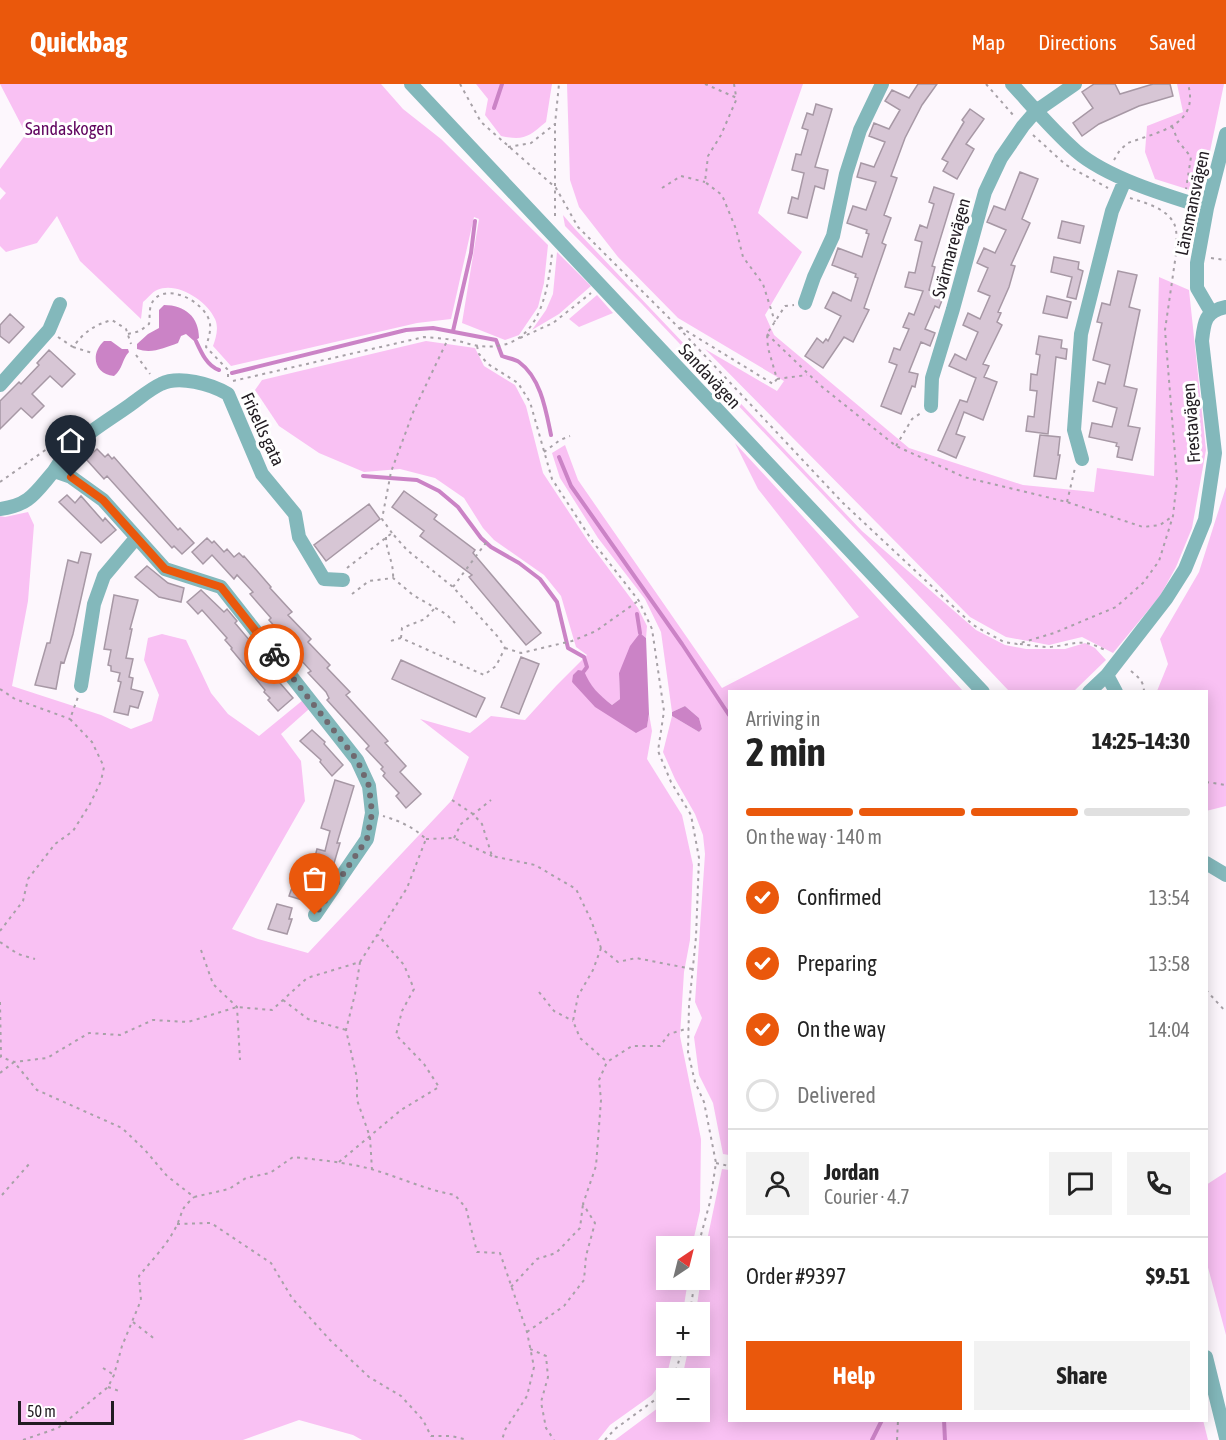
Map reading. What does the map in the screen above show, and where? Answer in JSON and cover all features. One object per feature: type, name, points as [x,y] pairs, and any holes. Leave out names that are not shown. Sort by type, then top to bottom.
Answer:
[{"type":"street","name":"Sandavägen","points":[[411,84],[981,690]]},
{"type":"street","points":[[805,303],[833,236],[846,174],[860,130],[882,84]]},
{"type":"street","points":[[1012,84],[1078,153],[1125,180],[1207,208]]},
{"type":"street","name":"Svärmarevägen","points":[[931,406],[932,378],[985,192],[1001,158],[1023,126],[1036,111],[1075,84]]},
{"type":"street","name":"Länsmansvägen","points":[[1211,312],[1197,288],[1197,263],[1207,208],[1226,134]]},
{"type":"street","points":[[1082,459],[1074,430],[1081,334],[1112,211],[1125,180]]},
{"type":"street","points":[[0,385],[49,330],[60,304]]},
{"type":"street","points":[[1211,312],[1226,307]]},
{"type":"street","name":"Frestavägen","points":[[1091,690],[1107,675],[1166,599],[1185,569],[1205,520],[1215,453],[1202,341],[1204,323],[1211,312]]},
{"type":"street","name":"Frisells gata","points":[[0,509],[18,507],[32,497],[54,471],[62,457],[76,443],[162,383],[180,381],[216,387],[228,394],[262,474],[295,514],[298,537],[324,579],[343,579]]},
{"type":"street","points":[[54,471],[71,477],[103,500],[165,569],[221,587],[357,760],[369,786],[372,813],[367,839],[315,915]]},
{"type":"street","points":[[81,686],[94,604],[104,576],[136,538]]},
{"type":"street","points":[[1107,675],[1115,690]]},
{"type":"street","points":[[1208,864],[1226,875]]},
{"type":"street","points":[[1208,1365],[1226,1438]]},
{"type":"path","points":[[460,84],[481,122],[556,188],[578,226],[677,326],[842,502],[973,625],[1004,642],[1047,647],[1082,642],[1105,650]]},
{"type":"path","points":[[555,216],[555,124],[559,84]]},
{"type":"path","points":[[705,84],[737,98]]},
{"type":"path","points":[[705,182],[708,156],[721,135],[737,98],[734,84]]},
{"type":"path","points":[[1101,185],[1107,170],[1120,150],[1128,143],[1184,119],[1190,109],[1188,84]]},
{"type":"path","points":[[508,147],[531,143],[555,124]]},
{"type":"path","points":[[1172,126],[1178,141],[1191,157],[1184,201]]},
{"type":"path","points":[[662,188],[681,176],[705,182],[722,195],[736,229],[742,257],[763,284],[775,322]]},
{"type":"path","points":[[520,339],[542,309],[549,283],[553,250]]},
{"type":"path","points":[[1017,644],[1054,633],[1116,607],[1143,583],[1159,561],[1173,516],[1177,480],[1165,330],[1176,254],[1187,256]]},
{"type":"path","points":[[1211,258],[1226,260]]},
{"type":"path","points":[[128,334],[140,331],[149,324],[152,304],[160,296],[174,294],[189,298],[202,308],[210,321],[210,333],[206,347],[228,370],[228,381],[236,381],[424,337],[448,339],[477,346],[505,345],[553,323],[600,286]]},
{"type":"path","points":[[777,379],[768,348],[767,334],[785,306],[805,303]]},
{"type":"path","points":[[73,347],[82,335],[97,324],[112,320],[126,329],[131,344]]},
{"type":"path","points":[[677,326],[773,384],[777,379],[808,375]]},
{"type":"path","points":[[49,330],[73,347],[92,353]]},
{"type":"path","points":[[767,334],[808,375],[896,446],[964,477],[1067,502],[1143,527],[1160,525],[1173,516]]},
{"type":"path","points":[[448,339],[414,410],[391,472],[382,519],[392,533],[407,550],[453,586],[499,638],[505,648],[521,653],[572,641],[596,631],[639,601]]},
{"type":"path","points":[[477,346],[479,354],[488,364],[518,383],[530,402],[552,479],[593,542],[639,601],[652,629],[664,711],[658,751],[671,782],[691,815],[699,858],[688,1052],[695,1082],[704,1102],[716,1163],[710,1202],[701,1236]]},
{"type":"path","points":[[136,355],[151,376]]},
{"type":"path","points":[[896,446],[912,419],[931,406]]},
{"type":"path","points":[[544,452],[560,440],[570,436]]},
{"type":"path","points":[[1067,502],[1073,471],[1082,459]]},
{"type":"path","points":[[343,579],[348,565],[392,533]]},
{"type":"path","points":[[386,537],[386,550],[392,561],[393,578],[413,596],[446,614],[455,623]]},
{"type":"path","points":[[453,586],[488,540]]},
{"type":"path","points":[[352,594],[369,581],[393,578]]},
{"type":"path","points":[[401,638],[402,628],[425,620],[435,608]]},
{"type":"path","points":[[387,642],[401,638],[484,675],[496,666],[505,648]]},
{"type":"path","points":[[1131,671],[1140,679],[1144,690]]},
{"type":"path","points":[[70,719],[81,686]]},
{"type":"path","points":[[0,689],[15,699],[70,719],[92,742],[105,766],[101,782],[73,831],[55,844],[28,879],[23,901],[0,931]]},
{"type":"path","points":[[1208,782],[1226,784]]},
{"type":"path","points":[[452,800],[473,814],[482,824],[492,856]]},
{"type":"path","points":[[454,838],[461,824],[491,800]]},
{"type":"path","points":[[372,813],[399,820],[415,829],[426,839],[454,838],[492,856],[536,865],[576,889],[601,948],[618,963],[636,958],[692,969]]},
{"type":"path","points":[[372,1170],[370,1137],[357,1100],[357,1078],[346,1029],[360,962],[407,888],[426,839]]},
{"type":"path","points":[[339,1161],[401,1110],[439,1087],[424,1064],[396,1035],[402,1011],[414,988],[404,965],[378,935]]},
{"type":"path","points":[[0,942],[18,954],[35,959]]},
{"type":"path","points":[[601,948],[593,970],[579,996],[573,1021],[580,1038],[607,1062]]},
{"type":"path","points":[[201,950],[213,984],[237,1007],[240,1060]]},
{"type":"path","points":[[0,1002],[0,1058],[14,1062],[46,1058],[89,1033],[120,1035],[153,1020],[188,1022],[237,1007],[272,1010],[307,978],[360,962]]},
{"type":"path","points":[[539,992],[554,1011],[573,1021]]},
{"type":"path","points":[[1208,992],[1226,1012]]},
{"type":"path","points":[[283,1000],[308,1019],[346,1029]]},
{"type":"path","points":[[511,1287],[537,1259],[556,1253],[580,1228],[583,1204],[596,1166],[601,1100],[599,1080],[607,1062],[632,1046],[660,1046],[669,1034],[689,1029]]},
{"type":"path","points":[[0,1073],[14,1062]]},
{"type":"path","points":[[14,1062],[38,1090],[122,1128],[167,1176],[194,1197]]},
{"type":"path","points":[[23,1440],[58,1428],[108,1388],[141,1300],[139,1276],[162,1248],[177,1224],[181,1208],[194,1197],[229,1189],[246,1178],[270,1173],[293,1157],[339,1161],[434,1191],[455,1195],[466,1208],[477,1252],[500,1253],[527,1332],[534,1367],[527,1396],[505,1431],[502,1440]]},
{"type":"path","points":[[716,1163],[728,1166]]},
{"type":"path","points":[[1,1194],[30,1164]]},
{"type":"path","points":[[527,1332],[564,1306],[584,1280],[586,1256],[595,1223],[583,1204]]},
{"type":"path","points":[[177,1224],[211,1223],[270,1263],[292,1298],[330,1340],[369,1377],[401,1396],[423,1420],[431,1436],[451,1436],[468,1440]]},
{"type":"path","points":[[133,1322],[156,1340]]},
{"type":"path","points":[[530,1349],[546,1356],[548,1377],[541,1402],[546,1428],[554,1440]]},
{"type":"path","points":[[103,1368],[114,1376]]},
{"type":"path","points":[[108,1388],[119,1390]]},
{"type":"path","points":[[605,1440],[615,1429],[656,1399]]},
{"type":"path","points":[[897,1440],[898,1422]]},
{"type":"green space","name":"Sandaskogen","points":[[0,84],[381,84],[403,109],[441,139],[548,245],[544,283],[538,307],[519,335],[505,340],[462,323],[479,219],[474,217],[451,319],[417,323],[231,366],[213,346],[217,326],[211,312],[205,306],[182,290],[165,288],[153,292],[143,302],[141,319],[80,261],[57,216],[37,243],[6,252],[0,246],[0,200],[6,193],[0,187],[0,169],[26,134]]},
{"type":"green space","points":[[476,84],[552,84],[546,122],[521,138],[501,136],[485,115],[488,99]]},
{"type":"green space","points":[[567,84],[803,84],[758,213],[802,252],[765,315],[774,335],[909,448],[1023,485],[1094,492],[1097,468],[1154,476],[1159,277],[1189,290],[1206,450],[1192,528],[1176,567],[1160,596],[1113,653],[1082,637],[1049,645],[1006,637],[970,617],[705,349],[777,391],[784,381],[678,318],[618,257],[579,207],[570,180]]},
{"type":"green space","points":[[1177,84],[1224,84],[1203,185],[1190,190],[1155,179],[1145,152],[1147,126],[1183,112]]},
{"type":"green space","points":[[563,215],[862,531],[976,630],[1005,645],[1026,649],[1065,649],[1085,643],[1095,648],[1106,660],[1075,690],[1008,690],[642,304],[565,226]]},
{"type":"green space","points":[[557,252],[591,286],[559,314],[532,330],[546,310],[553,294]]},
{"type":"green space","points":[[597,295],[613,313],[579,327],[569,319]]},
{"type":"green space","points":[[426,341],[475,348],[484,366],[515,385],[526,406],[543,473],[588,541],[638,608],[647,626],[646,638],[640,633],[619,673],[620,699],[612,705],[599,695],[588,681],[572,682],[647,727],[649,714],[652,731],[647,759],[682,815],[693,865],[690,940],[684,972],[680,1036],[701,1139],[700,1211],[694,1236],[656,1236],[656,1290],[686,1290],[685,1302],[656,1302],[656,1356],[672,1356],[668,1368],[656,1368],[656,1389],[652,1395],[610,1425],[598,1440],[362,1440],[353,1435],[299,1420],[243,1440],[0,1440],[0,516],[28,512],[34,525],[28,601],[12,686],[101,715],[131,729],[152,721],[159,695],[144,660],[148,638],[162,634],[186,640],[211,693],[228,714],[259,736],[303,700],[309,709],[281,734],[301,761],[305,801],[232,929],[308,953],[452,800],[469,757],[420,719],[470,733],[491,716],[525,720],[587,655],[576,647],[561,596],[544,575],[494,540],[483,528],[464,498],[435,478],[400,469],[364,472],[319,453],[279,426],[255,390],[262,380]]},
{"type":"green space","points":[[735,443],[962,690],[728,690],[728,1155],[723,1154],[713,1103],[699,1075],[694,1037],[702,1018],[695,1002],[705,854],[703,835],[695,814],[663,752],[672,716],[699,732],[702,729],[699,718],[685,706],[672,712],[661,632],[645,599],[598,538],[560,478],[552,453],[565,445],[578,480],[722,688],[859,617],[758,489]]},
{"type":"green space","points":[[1226,487],[1226,806],[1208,810],[1208,690],[1157,690],[1168,664],[1160,639],[1199,572]]},
{"type":"green space","points":[[722,1169],[728,1170],[728,1422],[1204,1422],[1208,1440],[615,1440],[656,1409],[656,1422],[710,1422],[710,1368],[684,1368],[687,1356],[710,1356],[710,1302],[697,1302],[699,1290],[710,1290],[710,1236],[708,1236]]},
{"type":"green space","points":[[1226,1172],[1226,1335],[1208,1268],[1208,1184]]},
{"type":"shaded area","points":[[164,305],[178,307],[189,314],[196,324],[199,338],[194,341],[186,334],[181,336],[178,343],[163,348],[153,351],[137,349],[137,344],[159,328],[159,310]]},
{"type":"shaded area","points":[[104,341],[111,341],[122,349],[128,349],[129,352],[114,376],[102,372],[96,363],[97,352]]},
{"type":"shaded area","points":[[640,633],[646,638],[649,714],[647,727],[636,733],[595,707],[572,682],[573,675],[578,670],[584,671],[595,690],[612,705],[620,699],[619,673],[630,646]]},
{"type":"shaded area","points":[[685,706],[699,718],[702,729],[699,732],[672,716],[672,712]]},
{"type":"building","points":[[918,84],[937,84],[922,105],[905,138],[891,176],[897,178],[884,215],[891,218],[882,243],[886,245],[864,308],[869,310],[853,342],[844,337],[823,368],[805,356],[817,338],[823,343],[826,339],[828,341],[841,316],[825,308],[833,292],[851,301],[858,278],[855,277],[856,274],[832,265],[838,248],[862,257],[869,234],[866,233],[867,230],[847,223],[853,206],[866,210],[876,182],[857,177],[861,163],[874,167],[885,142],[869,136],[874,123],[889,129],[900,110],[885,101],[892,90],[909,98]]},
{"type":"building","points":[[1094,84],[1115,84],[1120,94],[1153,84],[1170,84],[1173,96],[1139,106],[1099,124],[1082,136],[1073,123],[1093,108],[1082,92]]},
{"type":"building","points":[[816,104],[832,109],[815,167],[828,170],[824,189],[815,186],[807,218],[788,213],[792,197],[798,199],[804,173],[792,170],[796,154],[801,155],[808,130],[802,128],[807,113],[813,115]]},
{"type":"building","points":[[970,109],[984,119],[966,144],[974,149],[957,179],[943,171],[948,162],[942,159]]},
{"type":"building","points":[[1020,172],[1038,179],[1022,219],[1030,223],[1011,265],[1015,266],[998,312],[1001,313],[997,322],[1002,325],[983,364],[989,366],[984,377],[997,382],[983,420],[964,412],[956,434],[965,437],[956,458],[938,450],[960,400],[967,402],[976,378],[949,366],[955,354],[966,360],[978,332],[963,325],[968,313],[980,319],[990,296],[978,291],[988,268],[977,263],[984,248],[995,253],[1006,230],[987,222],[994,206],[1005,210]]},
{"type":"building","points":[[934,187],[954,194],[932,266],[935,267],[929,290],[944,295],[939,308],[935,306],[925,329],[935,333],[930,346],[921,342],[909,372],[918,374],[915,387],[912,386],[901,414],[881,406],[897,365],[889,362],[894,348],[900,350],[909,329],[903,327],[909,313],[914,315],[923,291],[905,287],[909,272],[915,273],[922,242],[915,240],[920,225],[927,228],[934,204],[929,202]]},
{"type":"building","points":[[1062,221],[1084,226],[1080,243],[1058,238]]},
{"type":"building","points":[[1054,257],[1079,262],[1078,269],[1083,271],[1076,299],[1067,297],[1072,277],[1051,272]]},
{"type":"building","points":[[1118,271],[1137,275],[1129,307],[1140,310],[1124,386],[1137,389],[1128,426],[1140,428],[1132,460],[1117,457],[1119,447],[1116,446],[1117,443],[1089,437],[1092,423],[1112,427],[1117,408],[1093,401],[1098,382],[1105,384],[1110,365],[1093,360],[1102,323],[1097,322],[1102,303],[1110,305]]},
{"type":"building","points":[[1047,296],[1071,302],[1067,318],[1043,313]]},
{"type":"building","points":[[10,314],[24,327],[9,343],[0,336],[0,325]]},
{"type":"building","points":[[1039,336],[1062,340],[1061,348],[1067,349],[1066,359],[1056,357],[1048,434],[1026,431],[1028,416],[1034,417],[1037,391],[1030,390],[1031,374],[1037,375],[1040,355],[1036,354]]},
{"type":"building","points":[[49,350],[75,374],[62,387],[50,376],[32,394],[44,406],[32,418],[21,408],[0,429],[0,401],[19,382],[21,384],[39,365],[37,363]]},
{"type":"building","points":[[1040,435],[1060,437],[1056,479],[1034,476]]},
{"type":"building","points":[[97,449],[105,457],[108,454],[112,459],[114,457],[178,530],[180,528],[194,543],[182,554],[174,546],[172,548],[107,476],[104,479],[86,459]]},
{"type":"building","points":[[404,491],[437,515],[434,519],[475,550],[473,553],[541,633],[526,645],[469,577],[472,575],[420,536],[424,531],[392,507]]},
{"type":"building","points":[[67,495],[75,503],[81,496],[103,521],[105,518],[116,530],[101,543],[59,502]]},
{"type":"building","points":[[369,504],[380,519],[326,561],[314,545]]},
{"type":"building","points":[[207,538],[212,543],[214,541],[224,552],[227,549],[234,557],[239,553],[244,556],[292,612],[288,615],[311,639],[308,642],[330,665],[327,668],[350,692],[346,695],[388,741],[385,743],[406,766],[400,772],[421,794],[406,808],[396,796],[399,793],[383,776],[385,773],[381,769],[383,767],[366,749],[369,746],[327,700],[329,698],[326,692],[308,673],[311,671],[289,647],[291,645],[250,594],[253,592],[237,575],[234,579],[212,555],[203,564],[192,552]]},
{"type":"building","points":[[81,552],[91,554],[73,634],[64,663],[61,662],[56,689],[35,685],[47,643],[50,643],[68,560],[78,563]]},
{"type":"building","points":[[147,566],[168,583],[184,588],[181,602],[159,597],[135,577]]},
{"type":"building","points":[[201,590],[224,612],[227,609],[237,621],[235,623],[276,672],[273,675],[293,698],[278,711],[268,700],[270,698],[264,692],[265,690],[231,649],[225,640],[227,638],[202,610],[198,614],[187,602]]},
{"type":"building","points":[[114,595],[138,600],[130,629],[132,629],[126,658],[133,659],[129,677],[133,678],[131,689],[143,692],[138,708],[130,706],[128,715],[114,712],[121,682],[118,681],[120,673],[111,671],[111,666],[108,665],[111,650],[104,649]]},
{"type":"building","points":[[521,657],[539,664],[519,714],[501,707]]},
{"type":"building","points":[[401,660],[485,698],[476,717],[392,679]]},
{"type":"building","points":[[312,730],[343,765],[332,776],[320,762],[321,760],[300,741]]},
{"type":"building","points":[[335,780],[354,786],[337,843],[340,843],[332,870],[313,864],[317,849],[325,851],[330,831],[321,828]]},
{"type":"building","points":[[304,872],[316,875],[309,902],[289,896],[294,882],[301,884]]},
{"type":"building","points":[[277,904],[292,908],[289,919],[292,919],[287,934],[268,929]]},
{"type":"waterway","points":[[494,108],[502,84]]},
{"type":"waterway","points":[[453,331],[471,253],[475,221]]},
{"type":"waterway","points":[[232,373],[406,330],[433,328],[496,340],[502,356],[519,362],[533,377],[541,396],[551,435]]},
{"type":"waterway","points":[[196,341],[208,362],[219,370]]},
{"type":"waterway","points":[[559,457],[571,486],[728,713]]},
{"type":"waterway","points":[[363,476],[417,480],[439,491],[458,507],[481,538],[491,547],[519,563],[540,579],[557,602],[568,648],[584,657],[587,667],[584,671]]},
{"type":"waterway","points":[[637,614],[640,633]]},
{"type":"waterway","points":[[872,1440],[881,1422]]},
{"type":"waterway","points":[[944,1422],[945,1440]]},
{"type":"way so far","points":[[274,654],[357,760],[369,786],[372,813],[367,839],[315,915]]},
{"type":"route","points":[[71,477],[103,500],[165,569],[221,587],[274,654]]}]
